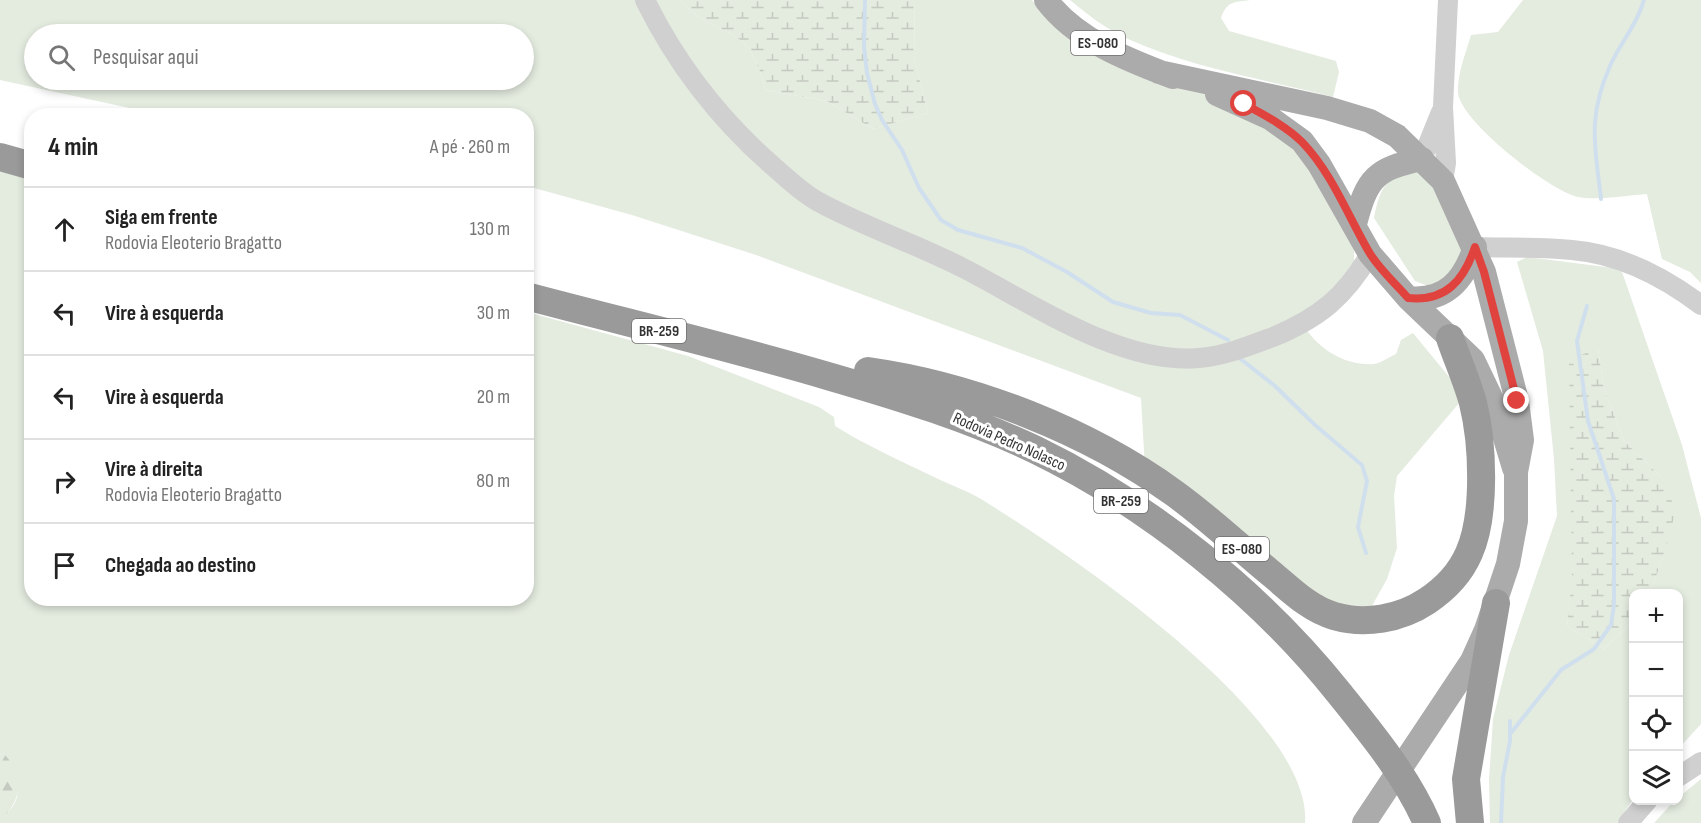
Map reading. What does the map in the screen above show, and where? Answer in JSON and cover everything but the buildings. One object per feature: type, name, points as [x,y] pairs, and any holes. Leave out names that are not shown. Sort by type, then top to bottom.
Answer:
[{"type":"highway","points":[[0,158],[24,164]]},
{"type":"highway","name":"Rodovia Pedro Nolasco","points":[[534,298],[791,365],[937,410],[1035,450],[1143,515],[1208,561],[1256,602],[1313,660],[1380,745],[1425,820]]},
{"type":"highway","name":"ES-080","points":[[791,365],[835,367],[924,382],[1046,421],[1114,454],[1175,494],[1306,603],[1332,615],[1355,620],[1378,619],[1418,607],[1442,590],[1464,562],[1476,532],[1480,483],[1479,441],[1473,402],[1450,338]]},
{"type":"highway","name":"ES-080","points":[[1470,823],[1466,779],[1496,603]]},
{"type":"main road","name":"ES-080","points":[[1046,0],[1075,27],[1123,58],[1244,104],[1270,118],[1302,141],[1319,164],[1370,254],[1408,298],[1473,360],[1496,408],[1516,472]]},
{"type":"main road","name":"ES-080","points":[[1159,72],[1281,96],[1371,121],[1397,136],[1443,181],[1475,247],[1484,272],[1517,401],[1522,440],[1516,472],[1516,521],[1508,564],[1496,603],[1472,661],[1364,823]]},
{"type":"main road","points":[[1355,224],[1362,195],[1377,176],[1389,169],[1422,159]]},
{"type":"main road","points":[[1408,298],[1434,297],[1457,284],[1465,272],[1475,247]]},
{"type":"street","points":[[645,0],[662,34],[715,110],[751,147],[798,188],[816,200],[927,249],[1122,349],[1183,359],[1218,355],[1245,348],[1302,324],[1324,310],[1343,293],[1370,254]]},
{"type":"street","points":[[1443,181],[1446,163],[1443,107],[1448,0]]},
{"type":"street","points":[[1422,159],[1443,107]]},
{"type":"street","points":[[1475,247],[1573,250],[1616,259],[1658,276],[1701,305]]},
{"type":"street","points":[[1484,272],[1509,248]]},
{"type":"street","points":[[1683,774],[1701,762]]},
{"type":"street","points":[[1628,823],[1644,805]]},
{"type":"green space","points":[[0,0],[681,0],[704,20],[744,43],[758,65],[765,90],[827,101],[873,129],[928,113],[914,57],[915,0],[1032,0],[1052,24],[1271,117],[1354,226],[1354,266],[1306,329],[1319,344],[1336,356],[1364,364],[1374,364],[1396,354],[1401,340],[1413,333],[1450,378],[1460,402],[1397,476],[1394,496],[1397,548],[1387,579],[1373,604],[1371,622],[1306,600],[1145,468],[1141,398],[756,255],[632,215],[534,188],[534,108],[130,108],[46,90],[534,90],[534,24],[24,24],[24,85],[0,80]]},
{"type":"green space","points":[[681,0],[915,0],[914,57],[928,113],[873,129],[827,101],[765,90],[758,65],[744,43],[704,20]]},
{"type":"green space","points":[[1070,0],[1251,0],[1236,2],[1226,8],[1221,18],[1229,31],[1336,61],[1339,72],[1333,97],[1229,72],[1152,49],[1112,31]]},
{"type":"green space","points":[[1523,0],[1701,0],[1701,283],[1690,272],[1662,259],[1647,194],[1594,198],[1578,197],[1565,192],[1509,154],[1474,121],[1463,106],[1458,93],[1459,78],[1471,35],[1498,32]]},
{"type":"green space","points":[[1411,169],[1438,178],[1474,259],[1439,290],[1415,281],[1374,218],[1384,187],[1394,178]]},
{"type":"green space","points":[[0,170],[24,176],[24,606],[534,606],[534,314],[688,356],[819,407],[834,417],[835,426],[855,438],[975,496],[1019,524],[1123,596],[1178,641],[1228,688],[1270,735],[1297,781],[1305,823],[0,823],[0,816],[4,816],[14,805],[17,789],[14,777],[0,750]]},
{"type":"green space","points":[[1527,257],[1621,269],[1682,445],[1701,518],[1701,724],[1683,744],[1683,589],[1651,589],[1663,558],[1661,477],[1624,441],[1604,388],[1598,348],[1567,626],[1604,649],[1629,625],[1629,805],[1617,823],[1490,823],[1489,780],[1493,719],[1509,655],[1557,516],[1554,459],[1543,351],[1517,262]]},
{"type":"green space","points":[[1598,348],[1604,388],[1624,441],[1661,477],[1676,510],[1663,558],[1651,589],[1629,589],[1629,625],[1604,649],[1567,626],[1572,577],[1569,360]]},
{"type":"green space","points":[[0,750],[12,765],[18,783],[15,800],[4,816],[0,816]]},
{"type":"green space","points":[[1701,779],[1701,823],[1654,823],[1670,805],[1683,805],[1683,794]]},
{"type":"waterway","points":[[865,0],[864,47],[867,73],[875,104],[882,120],[902,150],[919,188],[941,220],[958,230],[1022,248],[1067,272],[1113,302],[1151,313],[1180,315],[1228,340]]},
{"type":"waterway","points":[[1601,199],[1595,147],[1595,117],[1598,101],[1610,66],[1637,18],[1644,0]]},
{"type":"waterway","points":[[1510,734],[1561,670],[1594,649],[1611,625],[1614,605],[1614,499],[1588,421],[1577,341],[1587,306]]},
{"type":"waterway","points":[[1238,357],[1275,386],[1315,425],[1362,465],[1367,481],[1358,527],[1366,553]]},
{"type":"waterway","points":[[1501,823],[1503,777],[1510,741],[1510,721]]},
{"type":"route","points":[[1244,104],[1270,118],[1302,141],[1319,164],[1370,254],[1408,298],[1421,300],[1434,297],[1457,284],[1470,263],[1475,247],[1484,272],[1517,401]]}]
